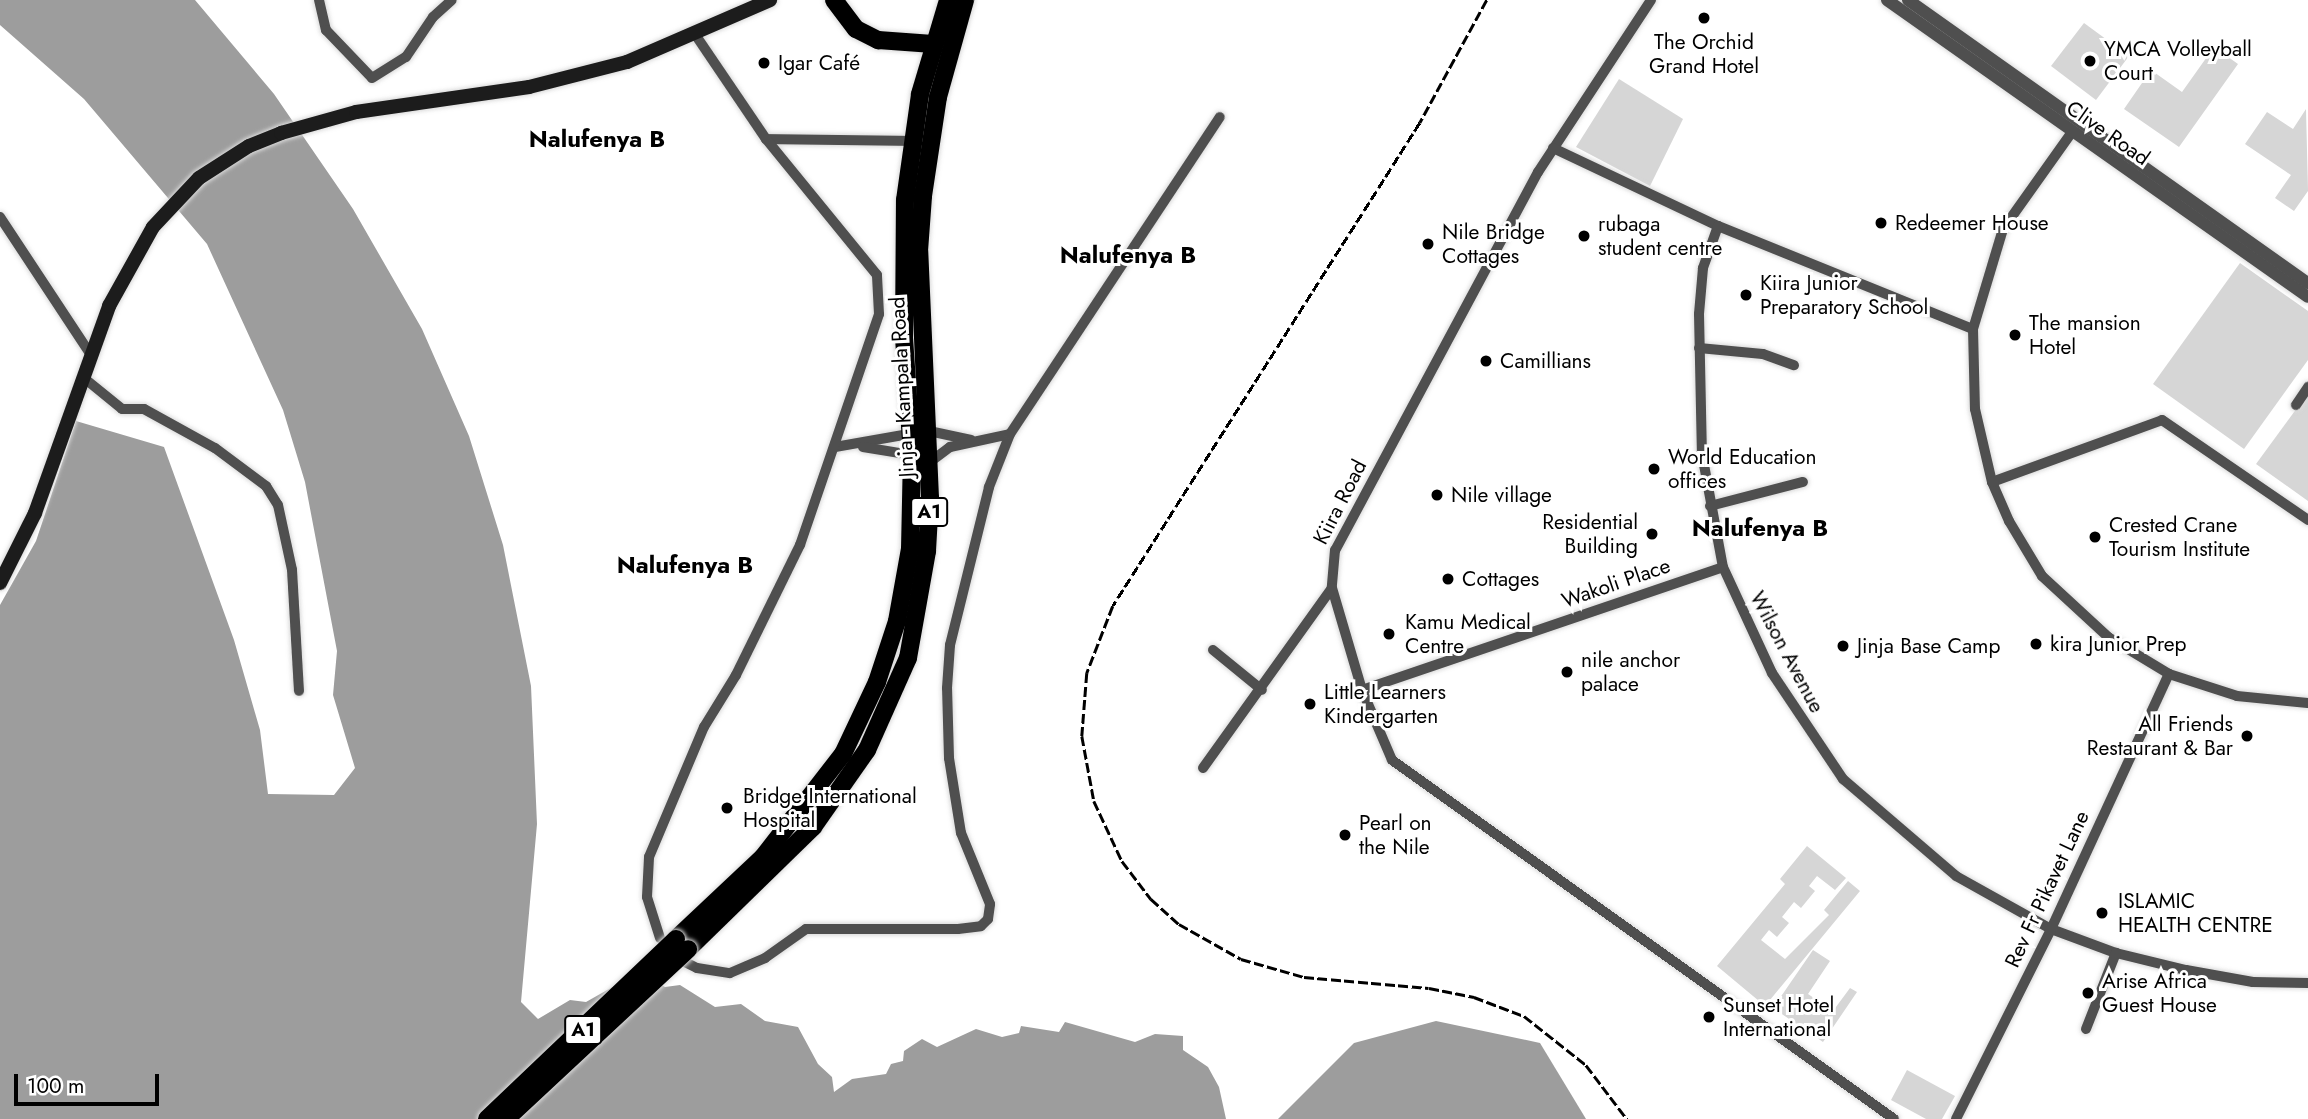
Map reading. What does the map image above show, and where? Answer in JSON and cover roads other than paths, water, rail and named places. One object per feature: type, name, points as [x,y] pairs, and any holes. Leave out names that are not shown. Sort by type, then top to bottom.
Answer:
[{"type":"highway","points":[[834,0],[856,29],[878,40],[933,44]]},
{"type":"highway","name":"Jinja - Kampala Road","points":[[677,947],[787,830],[843,754],[877,682],[904,586],[912,455],[901,249],[912,141],[933,44],[948,0]]},
{"type":"highway","name":"Jinja - Kampala Road","points":[[677,947],[813,827],[876,734],[908,658],[928,551],[930,462],[919,263],[922,209],[938,97],[965,0]]},
{"type":"highway","name":"A1","points":[[487,1119],[677,947]]},
{"type":"highway","name":"A1","points":[[506,1119],[677,947]]},
{"type":"main road","points":[[0,583],[35,513],[109,306],[153,227],[199,178],[249,146],[356,112],[529,87],[627,62],[770,0]]},
{"type":"street","points":[[319,0],[326,30],[372,78],[406,57],[433,17],[452,0]]},
{"type":"street","name":"Kiira Road","points":[[1651,0],[1553,148],[1335,550],[1332,587],[1362,690],[1385,748],[1404,772],[1894,1119]]},
{"type":"street","name":"Clive Road","points":[[1887,0],[2308,297]]},
{"type":"street","name":"Clive Road","points":[[1908,0],[2308,283]]},
{"type":"street","points":[[695,34],[766,139],[877,275],[880,314],[835,447],[775,601],[704,727],[649,857],[647,898],[677,947],[697,968],[730,972],[765,958],[792,935],[823,929],[981,926],[988,919],[990,904],[961,833],[949,758],[947,688],[960,598],[989,486],[1010,434],[1220,117]]},
{"type":"street","points":[[2072,132],[2003,229],[1973,328],[1975,409],[1993,482],[2025,552],[2055,590],[2108,637],[2169,674],[2237,696],[2308,703]]},
{"type":"street","points":[[766,139],[912,141]]},
{"type":"street","points":[[1553,148],[1718,226],[1973,328]]},
{"type":"street","points":[[0,218],[91,355]]},
{"type":"street","name":"Wilson Avenue","points":[[1718,226],[1703,268],[1699,348],[1702,454],[1723,567],[1772,673],[1843,779],[1956,876],[2051,929],[2116,953],[2253,982],[2308,984]]},
{"type":"street","points":[[1699,348],[1763,354],[1794,365]]},
{"type":"street","points":[[84,378],[122,409],[144,409],[215,447],[266,486],[278,505],[292,570],[299,691]]},
{"type":"street","points":[[2296,405],[2308,387]]},
{"type":"street","points":[[1993,482],[2162,420],[2308,520]]},
{"type":"street","points":[[929,431],[980,441]]},
{"type":"street","points":[[835,447],[858,446],[909,434]]},
{"type":"street","points":[[930,462],[950,447],[1010,434]]},
{"type":"street","points":[[858,446],[912,455]]},
{"type":"street","points":[[1710,506],[1803,482]]},
{"type":"street","name":"Wakoli Place","points":[[1362,690],[1723,567]]},
{"type":"street","points":[[1203,768],[1262,690],[1332,587]]},
{"type":"street","points":[[1213,650],[1262,690]]},
{"type":"street","name":"Rev Fr Pikavet Lane","points":[[1956,1119],[2051,929],[2169,674]]},
{"type":"street","points":[[2086,1029],[2116,953]]},
{"type":"railway","points":[[1487,0],[1420,123],[1113,606],[1087,673],[1082,736],[1094,801],[1122,861],[1151,899],[1179,924],[1241,959],[1304,977],[1429,988],[1474,997],[1524,1016],[1586,1065],[1627,1119]]},
{"type":"place","name":"The Orchid Grand Hotel","points":[[1704,18]]},
{"type":"place","name":"YMCA Volleyball Court","points":[[2090,61]]},
{"type":"place","name":"Igar Café","points":[[764,63]]},
{"type":"place","name":"Redeemer House","points":[[1881,223]]},
{"type":"place","name":"rubaga student centre","points":[[1584,236]]},
{"type":"place","name":"Nile Bridge Cottages","points":[[1428,244]]},
{"type":"place","name":"Kiira Junior Preparatory School","points":[[1746,295]]},
{"type":"place","name":"The mansion Hotel","points":[[2015,335]]},
{"type":"place","name":"Camillians","points":[[1486,361]]},
{"type":"place","name":"World Education offices","points":[[1654,469]]},
{"type":"place","name":"Nile village","points":[[1437,495]]},
{"type":"place","name":"Residential Building","points":[[1652,534]]},
{"type":"place","name":"Crested Crane Tourism Institute","points":[[2095,537]]},
{"type":"place","name":"Cottages","points":[[1448,579]]},
{"type":"place","name":"Kamu Medical Centre","points":[[1389,634]]},
{"type":"place","name":"kira Junior Prep","points":[[2036,644]]},
{"type":"place","name":"Jinja Base Camp","points":[[1843,646]]},
{"type":"place","name":"nile anchor palace","points":[[1567,672]]},
{"type":"place","name":"Little Learners Kindergarten","points":[[1310,704]]},
{"type":"place","name":"All Friends Restaurant & Bar","points":[[2247,736]]},
{"type":"place","name":"Bridge International Hospital","points":[[727,808]]},
{"type":"place","name":"Pearl on the Nile","points":[[1345,835]]},
{"type":"place","name":"ISLAMIC HEALTH CENTRE","points":[[2102,913]]},
{"type":"place","name":"Arise Africa Guest House","points":[[2088,993]]},
{"type":"place","name":"Sunset Hotel International","points":[[1709,1017]]},
{"type":"district","name":"Nalufenya B","points":[[597,139]]},
{"type":"district","name":"Nalufenya B","points":[[1128,255]]},
{"type":"district","name":"Nalufenya B","points":[[1760,528]]},
{"type":"district","name":"Nalufenya B","points":[[685,565]]}]
